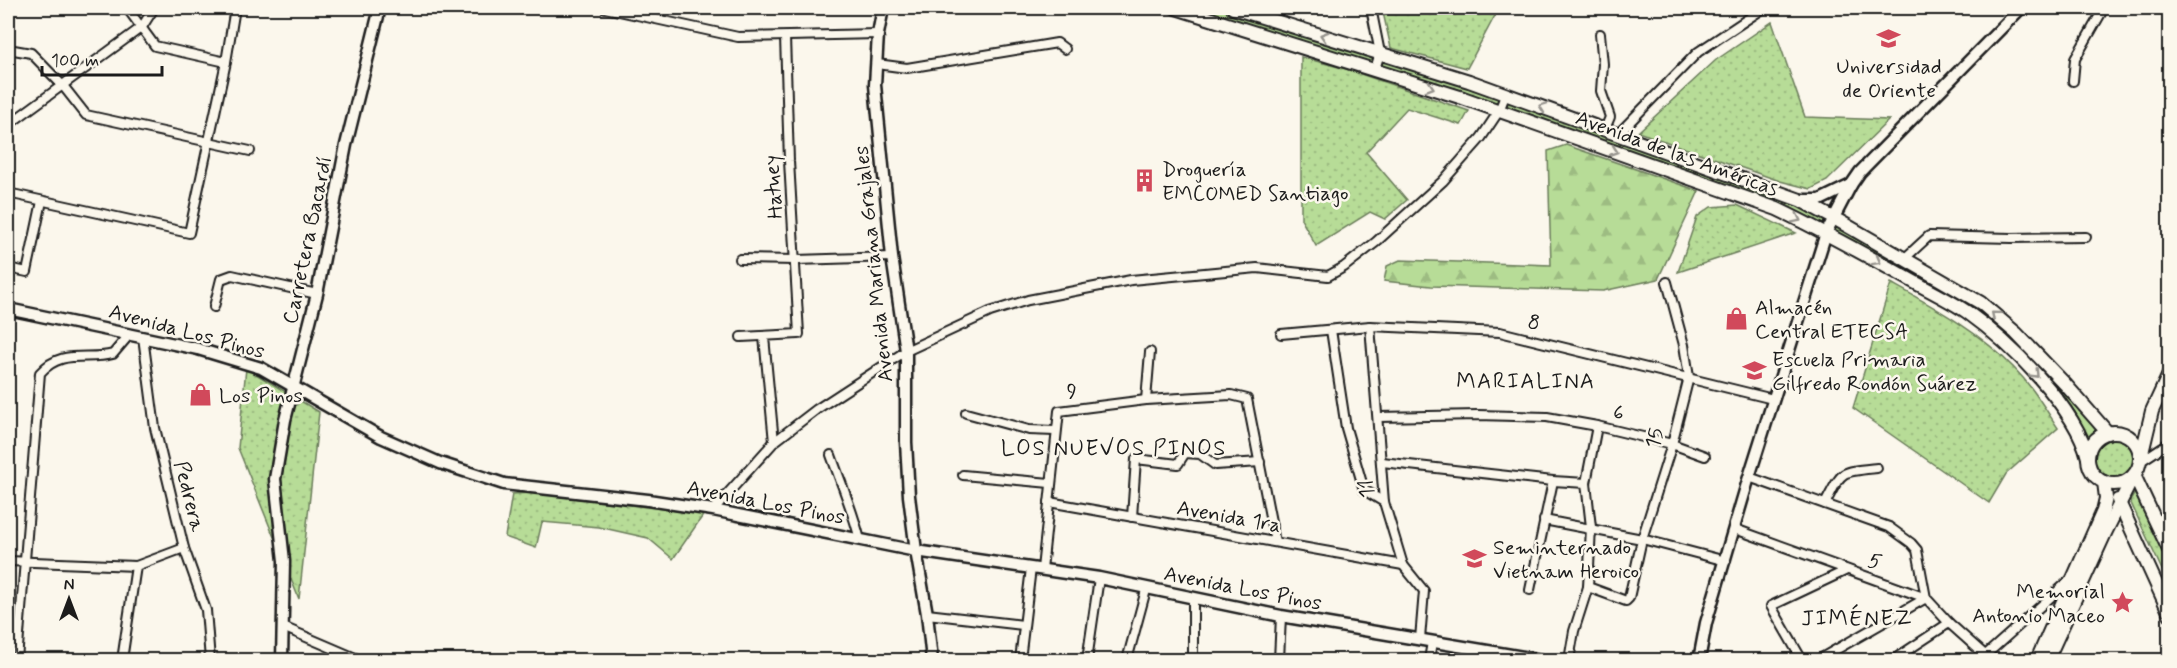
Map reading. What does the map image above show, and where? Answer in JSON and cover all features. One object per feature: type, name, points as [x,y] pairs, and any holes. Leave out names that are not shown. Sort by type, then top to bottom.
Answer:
[{"type":"main road","name":"Avenida de las Américas","points":[[1176,8],[1375,69],[1499,111],[1777,209],[1826,233],[1966,311],[2002,341],[2039,377],[2068,415],[2086,448],[2088,458]]},
{"type":"main road","name":"Avenida de las Américas","points":[[1233,8],[1506,93],[1800,200],[1981,303],[2016,333],[2114,433]]},
{"type":"main road","points":[[2047,660],[2140,461],[2152,411],[2169,372]]},
{"type":"main road","points":[[2152,411],[2142,423],[2132,429],[2095,440],[2088,458],[2093,473],[2104,482],[2120,503],[2169,614]]},
{"type":"main road","points":[[2114,433],[2129,436],[2136,443],[2140,452],[2140,461]]},
{"type":"main road","points":[[2104,482],[2118,484],[2134,475]]},
{"type":"main road","points":[[2134,475],[2169,552]]},
{"type":"main road","points":[[2037,660],[2103,511],[2106,498],[2104,482]]},
{"type":"main road","points":[[2106,531],[2118,523],[2130,527]]},
{"type":"street","points":[[127,8],[155,46],[226,62]]},
{"type":"street","points":[[8,125],[142,27],[154,8]]},
{"type":"street","points":[[8,193],[189,233],[226,62],[235,8]]},
{"type":"street","name":"Carretera Bacardí","points":[[282,660],[284,561],[275,479],[285,420],[317,294],[346,145],[380,8]]},
{"type":"street","points":[[605,8],[738,37],[878,34]]},
{"type":"street","name":"Avenida Mariana Grajales","points":[[883,8],[878,34],[875,85],[892,257],[906,351],[906,442],[915,551],[927,614],[932,660]]},
{"type":"street","points":[[1371,8],[1380,53],[1375,69]]},
{"type":"street","points":[[1618,134],[1698,52],[1764,8]]},
{"type":"street","points":[[1699,660],[1706,623],[1749,477],[1833,217],[1851,185],[1877,155],[2021,8]]},
{"type":"street","points":[[2073,81],[2075,59],[2104,8]]},
{"type":"street","points":[[1600,34],[1603,63],[1601,91],[1610,117],[1605,129]]},
{"type":"street","name":"Hatuey","points":[[764,337],[799,334],[789,161],[785,37]]},
{"type":"street","points":[[877,64],[907,68],[1057,43],[1065,50]]},
{"type":"street","points":[[8,49],[31,53],[86,115],[250,151]]},
{"type":"street","points":[[713,510],[774,442],[817,409],[906,351],[990,312],[1028,300],[1131,280],[1257,268],[1328,276],[1344,267],[1376,242],[1443,181],[1481,138],[1499,111],[1506,93]]},
{"type":"street","points":[[1800,200],[1820,200],[1851,185]]},
{"type":"street","points":[[8,268],[27,272],[42,201]]},
{"type":"street","points":[[1904,259],[1929,236],[2086,237]]},
{"type":"street","points":[[740,259],[892,257]]},
{"type":"street","points":[[214,307],[221,279],[232,275],[317,294]]},
{"type":"street","name":"15","points":[[1588,587],[1626,601],[1629,598],[1642,539],[1672,444],[1689,377],[1684,345],[1667,282]]},
{"type":"street","name":"Avenida Los Pinos","points":[[8,309],[198,349],[261,368],[381,437],[440,463],[504,484],[648,500],[713,510],[915,551],[1099,578],[1146,590],[1281,616],[1541,660]]},
{"type":"street","name":"8","points":[[1281,334],[1370,326],[1500,332],[1773,399]]},
{"type":"street","name":"11","points":[[1370,326],[1384,502],[1403,565],[1424,591],[1420,639]]},
{"type":"street","points":[[1331,330],[1346,428],[1364,490],[1384,502]]},
{"type":"street","points":[[17,660],[23,562],[40,373],[48,364],[63,357],[113,354],[130,334]]},
{"type":"street","name":"Pedrera","points":[[142,337],[154,428],[184,548],[206,610],[210,660]]},
{"type":"street","points":[[741,337],[764,337],[774,442]]},
{"type":"street","points":[[1146,400],[1150,352]]},
{"type":"street","name":"9","points":[[1020,660],[1023,626],[1037,569],[1049,502],[1059,411],[1146,400],[1231,395],[1247,399],[1260,462]]},
{"type":"street","points":[[966,413],[1029,430],[1055,431]]},
{"type":"street","name":"6","points":[[1379,417],[1478,415],[1547,417],[1672,444],[1705,456]]},
{"type":"street","points":[[1569,660],[1574,631],[1588,587],[1591,527],[1586,483],[1597,426]]},
{"type":"street","points":[[2140,461],[2169,442]]},
{"type":"street","points":[[1132,517],[1136,459],[1178,464],[1185,453],[1200,454],[1215,465],[1260,462],[1275,542]]},
{"type":"street","points":[[831,455],[845,497],[854,515],[860,540]]},
{"type":"street","points":[[1382,462],[1552,482],[1586,483]]},
{"type":"street","points":[[1825,504],[1840,476],[1851,470],[1877,468]]},
{"type":"street","points":[[963,475],[1050,483]]},
{"type":"street","points":[[1749,477],[1889,527],[1917,550],[1926,598],[1818,660]]},
{"type":"street","points":[[1530,590],[1552,482]]},
{"type":"street","name":"Avenida 1ra","points":[[1049,502],[1403,565]]},
{"type":"street","points":[[1545,520],[1591,527],[1726,561]]},
{"type":"street","name":"5","points":[[1735,529],[1926,598],[1983,658]]},
{"type":"street","points":[[8,561],[136,566],[184,548]]},
{"type":"street","points":[[122,660],[136,566]]},
{"type":"street","points":[[1802,660],[1771,606],[1847,570]]},
{"type":"street","points":[[1983,658],[2076,575]]},
{"type":"street","points":[[1087,660],[1099,578]]},
{"type":"street","points":[[1127,660],[1146,590]]},
{"type":"street","points":[[1193,599],[1193,660]]},
{"type":"street","points":[[927,614],[1023,626]]},
{"type":"street","points":[[1279,660],[1281,616]]},
{"type":"street","points":[[1893,660],[1949,623]]},
{"type":"street","points":[[283,627],[360,660]]},
{"type":"street","points":[[8,630],[18,631]]},
{"type":"street","points":[[1429,660],[1432,642]]},
{"type":"green space","points":[[1191,8],[1217,8],[1375,56],[1373,63]]},
{"type":"green space","points":[[1382,8],[1499,8],[1467,68],[1391,48]]},
{"type":"green space","points":[[1772,22],[1805,117],[1889,120],[1827,181],[1811,189],[1780,181],[1638,132],[1716,60]]},
{"type":"green space","points":[[1301,57],[1346,69],[1469,111],[1461,125],[1407,108],[1366,152],[1407,200],[1385,219],[1370,212],[1316,246],[1301,219]]},
{"type":"green space","points":[[1382,58],[1500,97],[1498,105],[1379,65]]},
{"type":"green space","points":[[1507,99],[1782,198],[1827,219],[1824,225],[1779,204],[1504,107]]},
{"type":"green space","points":[[1566,145],[1699,191],[1658,279],[1603,291],[1431,286],[1384,281],[1387,266],[1400,260],[1551,265],[1548,151]]},
{"type":"green space","points":[[1737,205],[1796,233],[1678,272],[1697,217],[1711,207]]},
{"type":"green space","points":[[1836,224],[1977,307],[2011,336],[2099,430],[2092,433],[2089,441],[2075,412],[2042,373],[1938,290],[1833,231]]},
{"type":"green space","points":[[1891,283],[1956,321],[2001,355],[2038,397],[2058,428],[2006,474],[1989,503],[1853,408]]},
{"type":"green space","points":[[246,368],[319,412],[299,599],[238,448]]},
{"type":"green space","points":[[2115,438],[2123,439],[2129,444],[2134,450],[2134,466],[2129,472],[2123,477],[2115,478],[2107,477],[2101,472],[2096,466],[2095,458],[2096,450],[2101,444],[2107,439]]},
{"type":"green space","points":[[2136,491],[2169,566],[2169,585],[2130,501]]},
{"type":"green space","points":[[531,493],[704,514],[673,559],[648,538],[599,527],[542,522],[536,548],[505,537],[512,494]]},
{"type":"place","name":"Universidad de Oriente","points":[[1889,38]]},
{"type":"place","name":"Droguería EMCOMED Santiago","points":[[1144,181]]},
{"type":"place","name":"Almacén Central ETECSA","points":[[1737,319]]},
{"type":"place","name":"Escuela Primaria Gilfredo Rondón Suárez","points":[[1754,371]]},
{"type":"place","name":"Los Pinos","points":[[201,395]]},
{"type":"place","name":"Seminternado Vietnam Heroico","points":[[1475,559]]},
{"type":"place","name":"Memorial Antonio Maceo","points":[[2123,603]]},
{"type":"district","name":"MARIALINA","points":[[1526,380]]},
{"type":"district","name":"LOS NUEVOS PINOS","points":[[1114,447]]},
{"type":"district","name":"JIMÉNEZ","points":[[1857,617]]}]
